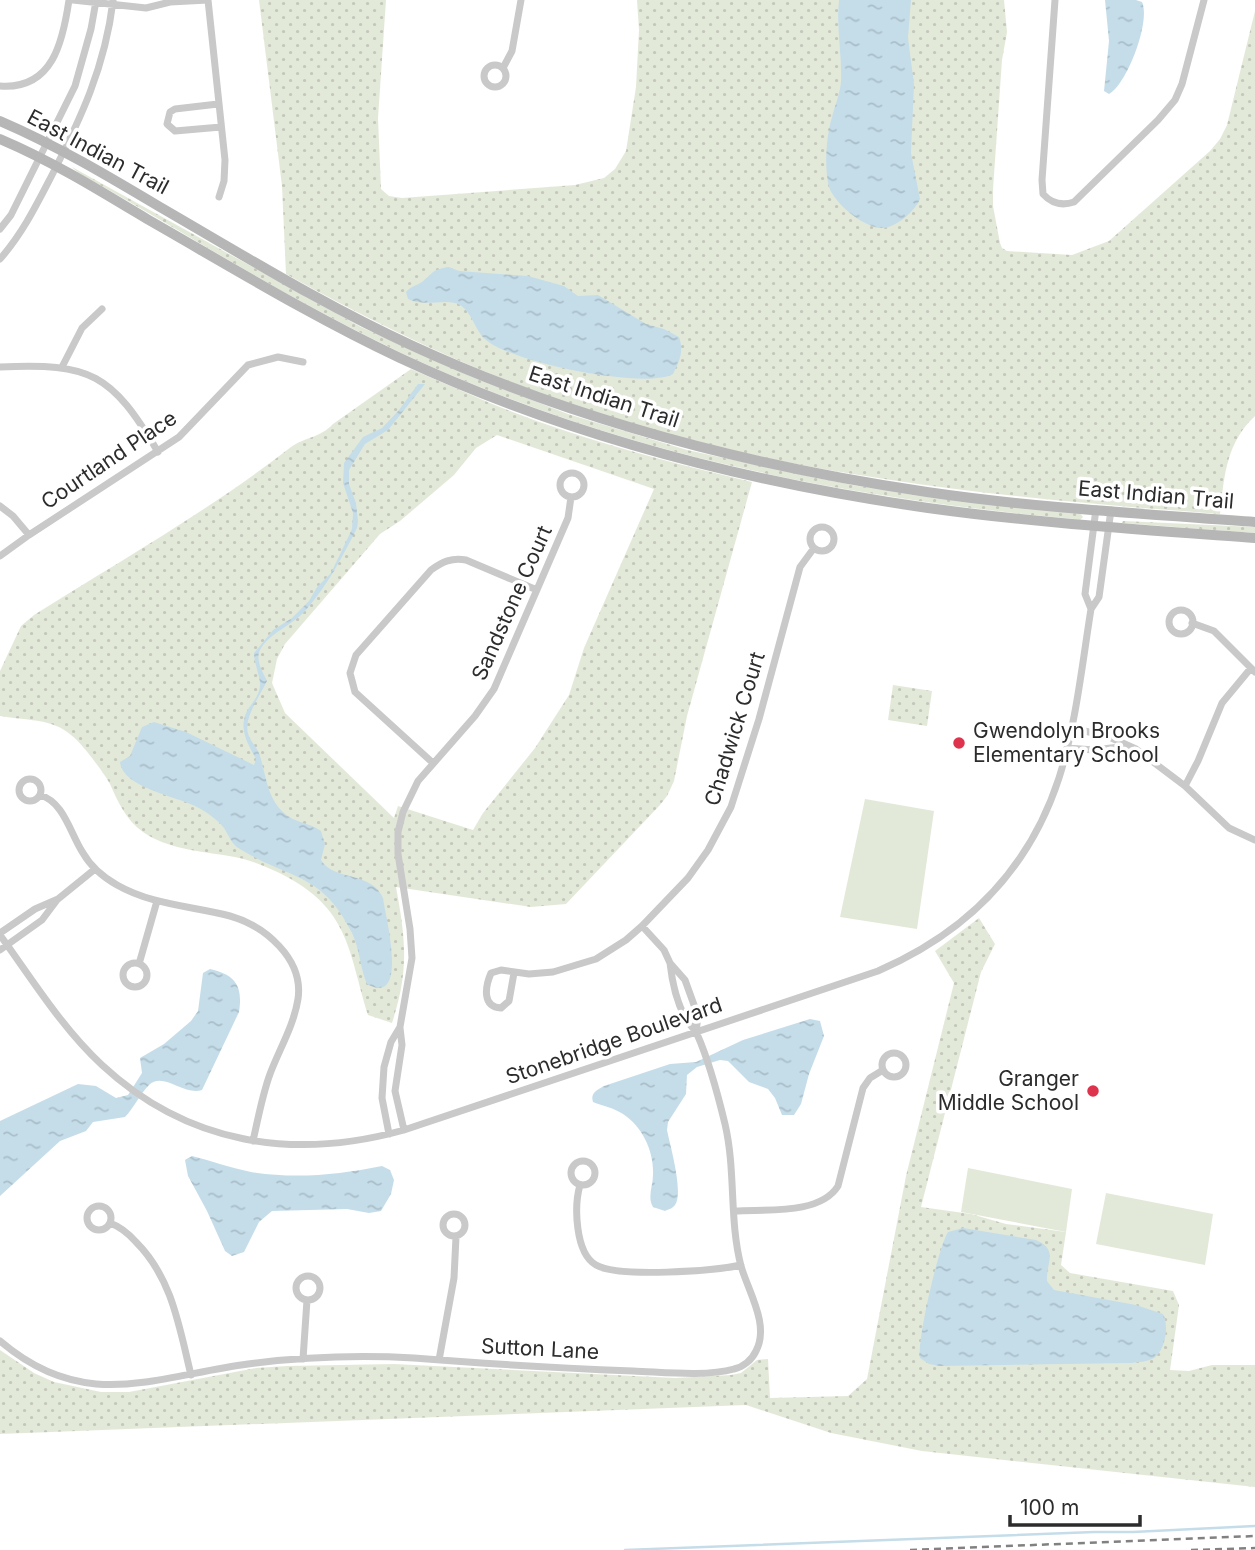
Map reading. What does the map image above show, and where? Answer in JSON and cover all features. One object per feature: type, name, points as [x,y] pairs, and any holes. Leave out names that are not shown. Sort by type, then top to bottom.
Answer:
[{"type":"main road","name":"East Indian Trail","points":[[0,121],[63,151],[355,318],[441,359],[571,410],[690,445],[821,474],[971,498],[1255,522]]},
{"type":"main road","name":"East Indian Trail","points":[[0,139],[57,166],[351,334],[458,384],[565,425],[685,461],[809,488],[937,509],[1095,526],[1255,538]]},
{"type":"street","points":[[0,86],[15,86],[28,82],[50,65],[61,43],[71,0],[113,2],[146,8],[167,1],[208,0],[225,171],[219,197]]},
{"type":"street","points":[[503,68],[512,51],[521,0]]},
{"type":"street","points":[[1055,0],[1042,180],[1043,194],[1054,203],[1061,204],[1074,202],[1168,110],[1182,83],[1205,0]]},
{"type":"street","points":[[0,229],[11,215],[75,86],[96,1]]},
{"type":"street","points":[[0,259],[27,223],[90,96],[109,32],[113,2]]},
{"type":"street","points":[[218,104],[174,109],[170,112],[167,124],[175,131],[221,127]]},
{"type":"street","points":[[62,367],[82,328],[102,309]]},
{"type":"street","name":"Courtland Place","points":[[0,556],[187,431],[248,365],[278,356],[303,362]]},
{"type":"street","points":[[0,367],[62,367],[88,375],[114,390],[139,419],[158,452]]},
{"type":"street","name":"Sandstone Court","points":[[389,1134],[384,1114],[382,1082],[386,1054],[400,1027],[411,975],[412,944],[398,865],[398,832],[403,812],[412,790],[490,695],[568,518],[572,497]]},
{"type":"street","points":[[0,506],[13,516],[29,535]]},
{"type":"street","name":"Stonebridge Boulevard","points":[[1091,610],[1085,594],[1096,509]]},
{"type":"street","name":"Stonebridge Boulevard","points":[[0,934],[4,947],[81,1043],[128,1087],[200,1127],[253,1141],[304,1146],[339,1144],[404,1130],[878,971],[923,948],[972,915],[999,887],[1036,832],[1055,789],[1067,748],[1091,610],[1098,597],[1111,510]]},
{"type":"street","name":"Chadwick Court","points":[[514,973],[509,1001],[501,1008],[492,1007],[486,995],[491,973],[501,970],[514,973],[553,972],[608,954],[642,926],[688,878],[708,850],[731,807],[759,719],[800,567],[814,548]]},
{"type":"street","points":[[433,763],[355,692],[350,673],[356,655],[440,563],[455,559],[466,560],[537,590]]},
{"type":"street","points":[[1185,786],[1202,754],[1222,703],[1253,670],[1214,631],[1192,623]]},
{"type":"street","points":[[1070,729],[1107,736],[1136,749],[1185,786],[1229,828],[1255,840]]},
{"type":"street","points":[[1067,748],[1094,750],[1128,746]]},
{"type":"street","points":[[40,795],[58,806],[83,854],[95,869],[126,890],[156,901],[226,915],[255,927],[282,949],[294,969],[298,1002],[264,1093],[253,1141]]},
{"type":"street","points":[[4,947],[42,920],[58,899],[95,869]]},
{"type":"street","points":[[0,934],[35,909],[58,899]]},
{"type":"street","points":[[139,964],[156,901]]},
{"type":"street","name":"Sutton Lane","points":[[642,926],[664,950],[689,988],[698,1016],[696,1032]]},
{"type":"street","name":"Sutton Lane","points":[[0,1341],[34,1365],[73,1381],[108,1386],[128,1386],[245,1365],[303,1359],[394,1357],[648,1372],[732,1370],[751,1359],[757,1351],[761,1332],[757,1310],[741,1265],[729,1143],[696,1032],[687,1020],[673,982],[670,962]]},
{"type":"street","name":"Sandstone Court","points":[[400,1027],[402,1045],[395,1091],[404,1130]]},
{"type":"street","points":[[735,1211],[806,1206],[828,1199],[838,1186],[863,1088],[870,1078],[883,1070]]},
{"type":"street","points":[[580,1185],[576,1211],[582,1247],[591,1262],[597,1266],[617,1271],[704,1271],[741,1265]]},
{"type":"street","points":[[110,1223],[125,1231],[146,1251],[162,1274],[171,1297],[191,1375]]},
{"type":"street","points":[[439,1360],[454,1278],[456,1237]]},
{"type":"street","points":[[303,1359],[307,1300]]},
{"type":"green space","points":[[259,0],[386,0],[378,118],[381,189],[389,196],[402,198],[575,185],[604,178],[615,169],[626,151],[636,87],[639,30],[637,0],[1004,0],[1007,32],[1002,60],[993,189],[993,206],[1000,243],[1007,251],[1072,255],[1109,241],[1220,139],[1227,125],[1255,11],[1255,416],[1245,426],[1232,449],[1225,474],[1220,514],[1072,502],[925,485],[852,474],[707,444],[589,411],[500,378],[413,340],[328,297],[286,274],[282,186]]},
{"type":"green space","points":[[72,167],[361,327],[470,376],[568,414],[687,450],[817,478],[858,486],[1080,513],[1083,517],[1080,520],[999,511],[851,490],[704,459],[561,417],[452,376],[342,324],[236,265]]},
{"type":"green space","points":[[411,369],[522,416],[587,438],[752,482],[687,716],[674,781],[667,796],[566,904],[531,907],[396,887],[404,956],[401,987],[392,1023],[368,1015],[344,936],[336,920],[309,891],[267,867],[237,857],[184,848],[152,838],[127,816],[104,774],[71,735],[52,724],[0,716],[0,671],[21,626],[34,615],[197,514],[291,447],[323,432]],"holes":[[[497,435],[654,489],[584,648],[569,695],[535,748],[483,813],[473,830],[398,806],[394,818],[285,713],[272,683],[277,659],[285,644],[380,534],[400,521],[454,475],[476,448]]]},
{"type":"green space","points":[[1122,523],[1255,527],[1255,533]]},
{"type":"green space","points":[[893,685],[932,691],[927,726],[888,720]]},
{"type":"green space","points":[[865,799],[934,811],[917,929],[840,917]]},
{"type":"green space","points":[[979,918],[995,944],[981,972],[921,1207],[971,1214],[1006,1224],[1066,1232],[1061,1265],[1070,1273],[1173,1291],[1179,1305],[1170,1370],[1189,1371],[1212,1365],[1255,1365],[1255,1487],[922,1451],[831,1433],[746,1405],[0,1434],[0,1350],[34,1373],[54,1382],[101,1392],[129,1392],[256,1368],[287,1366],[394,1364],[675,1378],[741,1373],[757,1360],[768,1359],[770,1398],[848,1396],[867,1379],[906,1176],[954,983],[935,951]]},
{"type":"green space","points":[[968,1168],[1072,1189],[1066,1232],[961,1212]]},
{"type":"green space","points":[[1106,1193],[1213,1214],[1205,1265],[1096,1244]]},
{"type":"water","points":[[839,0],[911,0],[908,38],[914,84],[911,153],[920,199],[905,218],[888,227],[876,227],[859,220],[837,200],[829,187],[827,143],[841,81]]},
{"type":"water","points":[[1105,0],[1136,0],[1142,2],[1144,11],[1140,37],[1130,66],[1109,94],[1104,91],[1109,41]]},
{"type":"water","points":[[449,267],[459,271],[528,276],[564,286],[578,296],[598,295],[646,324],[679,337],[681,351],[678,365],[673,374],[635,379],[549,365],[500,348],[482,336],[468,312],[460,305],[449,302],[421,303],[408,299],[406,292],[410,288],[436,270]]},
{"type":"water","points":[[418,384],[425,384],[388,430],[365,444],[349,470],[349,484],[356,503],[357,528],[334,571],[313,601],[300,616],[269,639],[260,650],[259,662],[267,681],[251,711],[247,727],[277,805],[291,818],[321,831],[325,844],[321,860],[327,867],[370,884],[378,889],[383,898],[392,956],[388,983],[380,988],[367,984],[352,933],[329,898],[304,880],[237,847],[218,821],[195,806],[139,784],[123,771],[120,762],[130,756],[142,727],[154,722],[186,732],[254,765],[256,759],[245,736],[243,724],[260,686],[254,653],[273,630],[292,618],[309,601],[317,587],[331,573],[352,529],[353,513],[343,483],[344,463],[363,437],[382,428],[399,410]]},
{"type":"water","points":[[210,969],[232,978],[240,995],[240,1003],[239,1012],[202,1090],[188,1090],[167,1082],[155,1081],[145,1089],[125,1117],[93,1122],[86,1131],[60,1141],[0,1196],[0,1121],[78,1084],[96,1086],[116,1098],[128,1095],[142,1073],[140,1058],[164,1044],[191,1021],[198,1011],[203,973]]},
{"type":"water","points":[[810,1019],[820,1021],[824,1036],[801,1104],[794,1115],[782,1115],[768,1089],[749,1082],[728,1061],[720,1060],[697,1067],[687,1075],[686,1094],[668,1122],[667,1130],[677,1180],[677,1199],[674,1206],[665,1211],[653,1207],[650,1195],[653,1179],[652,1158],[642,1133],[623,1114],[593,1102],[592,1096],[595,1092],[604,1086],[670,1064],[696,1062],[743,1040]]},
{"type":"water","points":[[192,1156],[251,1172],[300,1176],[382,1166],[390,1170],[394,1180],[391,1194],[381,1211],[272,1211],[259,1222],[244,1252],[232,1256],[225,1251],[188,1176],[185,1160]]},
{"type":"water","points":[[963,1228],[1036,1240],[1043,1244],[1050,1257],[1047,1281],[1054,1290],[1136,1305],[1163,1314],[1166,1330],[1164,1343],[1158,1354],[1143,1362],[1131,1363],[929,1364],[920,1358],[920,1348],[934,1274],[948,1232]]},
{"type":"waterway","points":[[625,1550],[1255,1526]]},
{"type":"railway","points":[[910,1550],[1255,1536]]},
{"type":"railway","points":[[1191,1550],[1255,1548]]},
{"type":"place","name":"Gwendolyn Brooks Elementary School","points":[[959,743]]},
{"type":"place","name":"Granger Middle School","points":[[1093,1091]]}]
